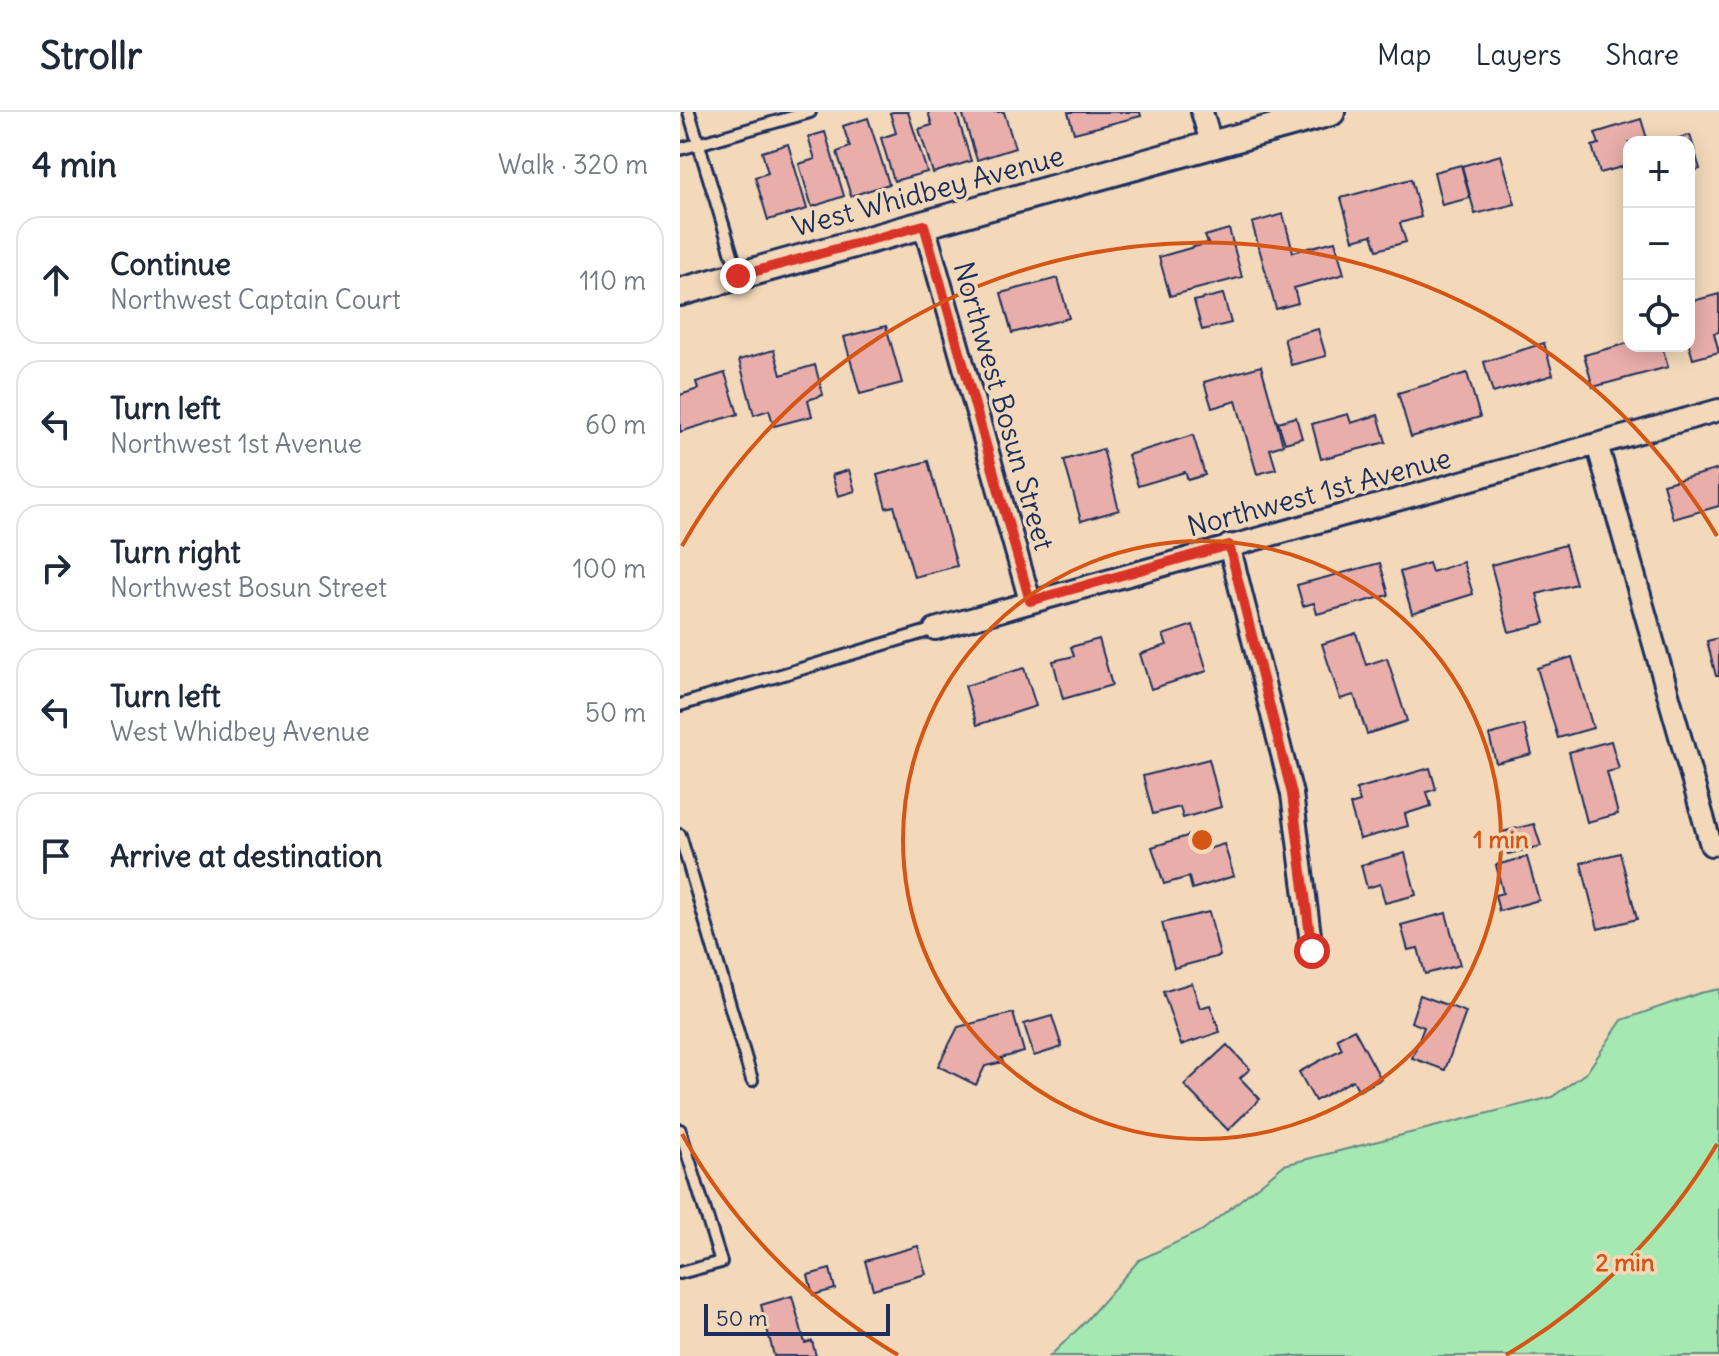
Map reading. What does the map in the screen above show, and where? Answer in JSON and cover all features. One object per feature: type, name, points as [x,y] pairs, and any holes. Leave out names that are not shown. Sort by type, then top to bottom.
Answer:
[{"type":"street","points":[[1202,112],[1212,146]]},
{"type":"street","name":"West Whidbey Avenue","points":[[680,292],[1331,112]]},
{"type":"street","name":"Northwest Bosun Street","points":[[924,225],[1030,601]]},
{"type":"street","name":"Northwest 1st Avenue","points":[[935,629],[1719,410]]},
{"type":"street","points":[[1597,444],[1711,845]]},
{"type":"street","points":[[1229,545],[1292,794],[1312,951]]},
{"type":"lane","points":[[689,112],[738,276]]},
{"type":"lane","points":[[680,149],[810,112]]},
{"type":"lane","points":[[680,705],[935,629]]},
{"type":"lane","points":[[680,835],[752,1080]]},
{"type":"lane","points":[[680,1130],[721,1262],[680,1273]]},
{"type":"green space","points":[[1719,989],[1719,1356],[1050,1356],[1083,1324],[1139,1260],[1203,1230],[1284,1165],[1552,1097],[1587,1072],[1622,1020]]},
{"type":"building","points":[[908,112],[927,172],[894,181],[881,138],[896,133],[890,113]]},
{"type":"building","points":[[928,112],[956,112],[971,161],[933,173],[919,129],[932,125]]},
{"type":"building","points":[[962,112],[1004,112],[1015,148],[977,160]]},
{"type":"building","points":[[1068,112],[1140,112],[1141,116],[1074,133]]},
{"type":"building","points":[[868,118],[889,184],[851,196],[837,152],[850,147],[843,126]]},
{"type":"building","points":[[1641,119],[1646,136],[1623,136],[1623,167],[1600,173],[1592,146],[1599,144],[1595,133]]},
{"type":"building","points":[[825,132],[844,196],[812,207],[799,164],[815,159],[808,137]]},
{"type":"building","points":[[788,144],[807,209],[768,220],[755,177],[768,173],[762,152]]},
{"type":"building","points":[[1695,152],[1700,169],[1695,170]]},
{"type":"building","points":[[1501,155],[1515,204],[1475,214],[1462,166]]},
{"type":"building","points":[[1461,165],[1470,198],[1442,205],[1434,172]]},
{"type":"building","points":[[1411,179],[1421,217],[1400,223],[1406,242],[1377,250],[1372,235],[1353,240],[1341,198]]},
{"type":"building","points":[[1283,214],[1293,252],[1335,241],[1344,274],[1294,288],[1298,303],[1276,309],[1252,223]]},
{"type":"building","points":[[1229,229],[1242,277],[1170,296],[1159,257],[1208,243],[1205,236]]},
{"type":"building","points":[[1058,278],[1069,318],[1012,333],[1001,293]]},
{"type":"building","points":[[1223,294],[1231,323],[1202,330],[1194,301]]},
{"type":"building","points":[[1719,294],[1719,332],[1714,333],[1719,352],[1693,359],[1691,352],[1695,352],[1695,300]]},
{"type":"building","points":[[886,326],[902,383],[860,394],[844,337]]},
{"type":"building","points":[[1318,329],[1326,356],[1291,365],[1284,338]]},
{"type":"building","points":[[1544,343],[1553,375],[1493,393],[1484,362]]},
{"type":"building","points":[[1623,345],[1623,352],[1664,352],[1668,367],[1593,387],[1584,355]]},
{"type":"building","points":[[774,350],[781,375],[815,365],[823,395],[808,400],[812,416],[774,426],[769,410],[754,415],[739,360]]},
{"type":"building","points":[[1261,366],[1283,445],[1270,449],[1276,469],[1257,474],[1236,401],[1212,408],[1204,382]]},
{"type":"building","points":[[725,373],[738,414],[680,432],[680,395],[698,389],[696,382]]},
{"type":"building","points":[[1467,373],[1480,417],[1411,437],[1398,393]]},
{"type":"building","points":[[1348,414],[1351,423],[1378,415],[1386,442],[1321,459],[1312,424]]},
{"type":"building","points":[[1296,417],[1302,438],[1285,443],[1278,422]]},
{"type":"building","points":[[1193,435],[1205,475],[1188,480],[1185,472],[1138,486],[1128,455]]},
{"type":"building","points":[[1103,449],[1119,510],[1081,521],[1064,460]]},
{"type":"building","points":[[928,461],[957,566],[914,577],[894,506],[886,508],[877,475]]},
{"type":"building","points":[[1719,469],[1719,506],[1673,519],[1663,484]]},
{"type":"building","points":[[849,470],[855,491],[838,496],[832,475]]},
{"type":"building","points":[[1565,545],[1576,584],[1537,594],[1545,623],[1509,632],[1491,565]]},
{"type":"building","points":[[1463,562],[1473,594],[1412,613],[1400,572],[1429,563],[1432,572]]},
{"type":"building","points":[[1380,563],[1389,595],[1317,614],[1314,603],[1303,606],[1297,585]]},
{"type":"building","points":[[1193,625],[1207,671],[1151,689],[1140,654],[1167,645],[1163,635]]},
{"type":"building","points":[[1356,633],[1366,665],[1387,658],[1407,721],[1367,734],[1354,695],[1340,699],[1322,644]]},
{"type":"building","points":[[1719,638],[1719,676],[1716,676],[1707,641]]},
{"type":"building","points":[[1099,639],[1112,685],[1063,699],[1053,661],[1074,656],[1071,647]]},
{"type":"building","points":[[1572,657],[1593,728],[1558,738],[1537,668]]},
{"type":"building","points":[[1024,668],[1036,706],[977,725],[965,686]]},
{"type":"building","points":[[1524,725],[1532,754],[1496,763],[1489,735]]},
{"type":"building","points":[[1611,741],[1619,769],[1607,772],[1618,814],[1587,822],[1569,752]]},
{"type":"building","points":[[1209,759],[1221,807],[1183,818],[1180,807],[1153,814],[1143,776]]},
{"type":"building","points":[[1430,768],[1436,789],[1427,792],[1431,806],[1405,814],[1408,826],[1360,839],[1350,805],[1360,802],[1356,789]]},
{"type":"building","points":[[1534,824],[1541,846],[1508,854],[1502,832]]},
{"type":"building","points":[[1203,831],[1208,849],[1224,844],[1234,876],[1192,889],[1189,877],[1164,884],[1152,847]]},
{"type":"building","points":[[1405,853],[1416,895],[1385,903],[1380,884],[1367,888],[1361,865]]},
{"type":"building","points":[[1620,853],[1637,919],[1598,929],[1581,863]]},
{"type":"building","points":[[1527,857],[1539,900],[1499,911],[1495,895],[1503,893],[1496,865]]},
{"type":"building","points":[[1209,912],[1220,956],[1174,968],[1162,923]]},
{"type":"building","points":[[1446,913],[1460,965],[1425,974],[1418,948],[1408,950],[1401,925]]},
{"type":"building","points":[[1192,983],[1200,1008],[1210,1005],[1220,1032],[1181,1045],[1163,992]]},
{"type":"building","points":[[1420,995],[1466,1012],[1445,1070],[1412,1058],[1424,1027],[1411,1022]]},
{"type":"building","points":[[1013,1013],[1024,1052],[985,1066],[976,1085],[938,1066],[958,1027]]},
{"type":"building","points":[[1052,1016],[1062,1047],[1034,1056],[1024,1024]]},
{"type":"building","points":[[1354,1029],[1381,1079],[1359,1091],[1353,1080],[1315,1101],[1299,1072],[1342,1049],[1337,1038]]},
{"type":"building","points":[[1227,1045],[1250,1069],[1240,1078],[1260,1099],[1228,1130],[1184,1085]]},
{"type":"building","points":[[918,1246],[926,1274],[873,1289],[865,1261]]},
{"type":"building","points":[[830,1269],[835,1289],[813,1295],[808,1275]]},
{"type":"building","points":[[792,1296],[805,1343],[812,1341],[816,1356],[774,1356],[761,1305]]},
{"type":"route","points":[[738,276],[924,225],[1030,601],[1229,545],[1292,794],[1312,951]]}]
